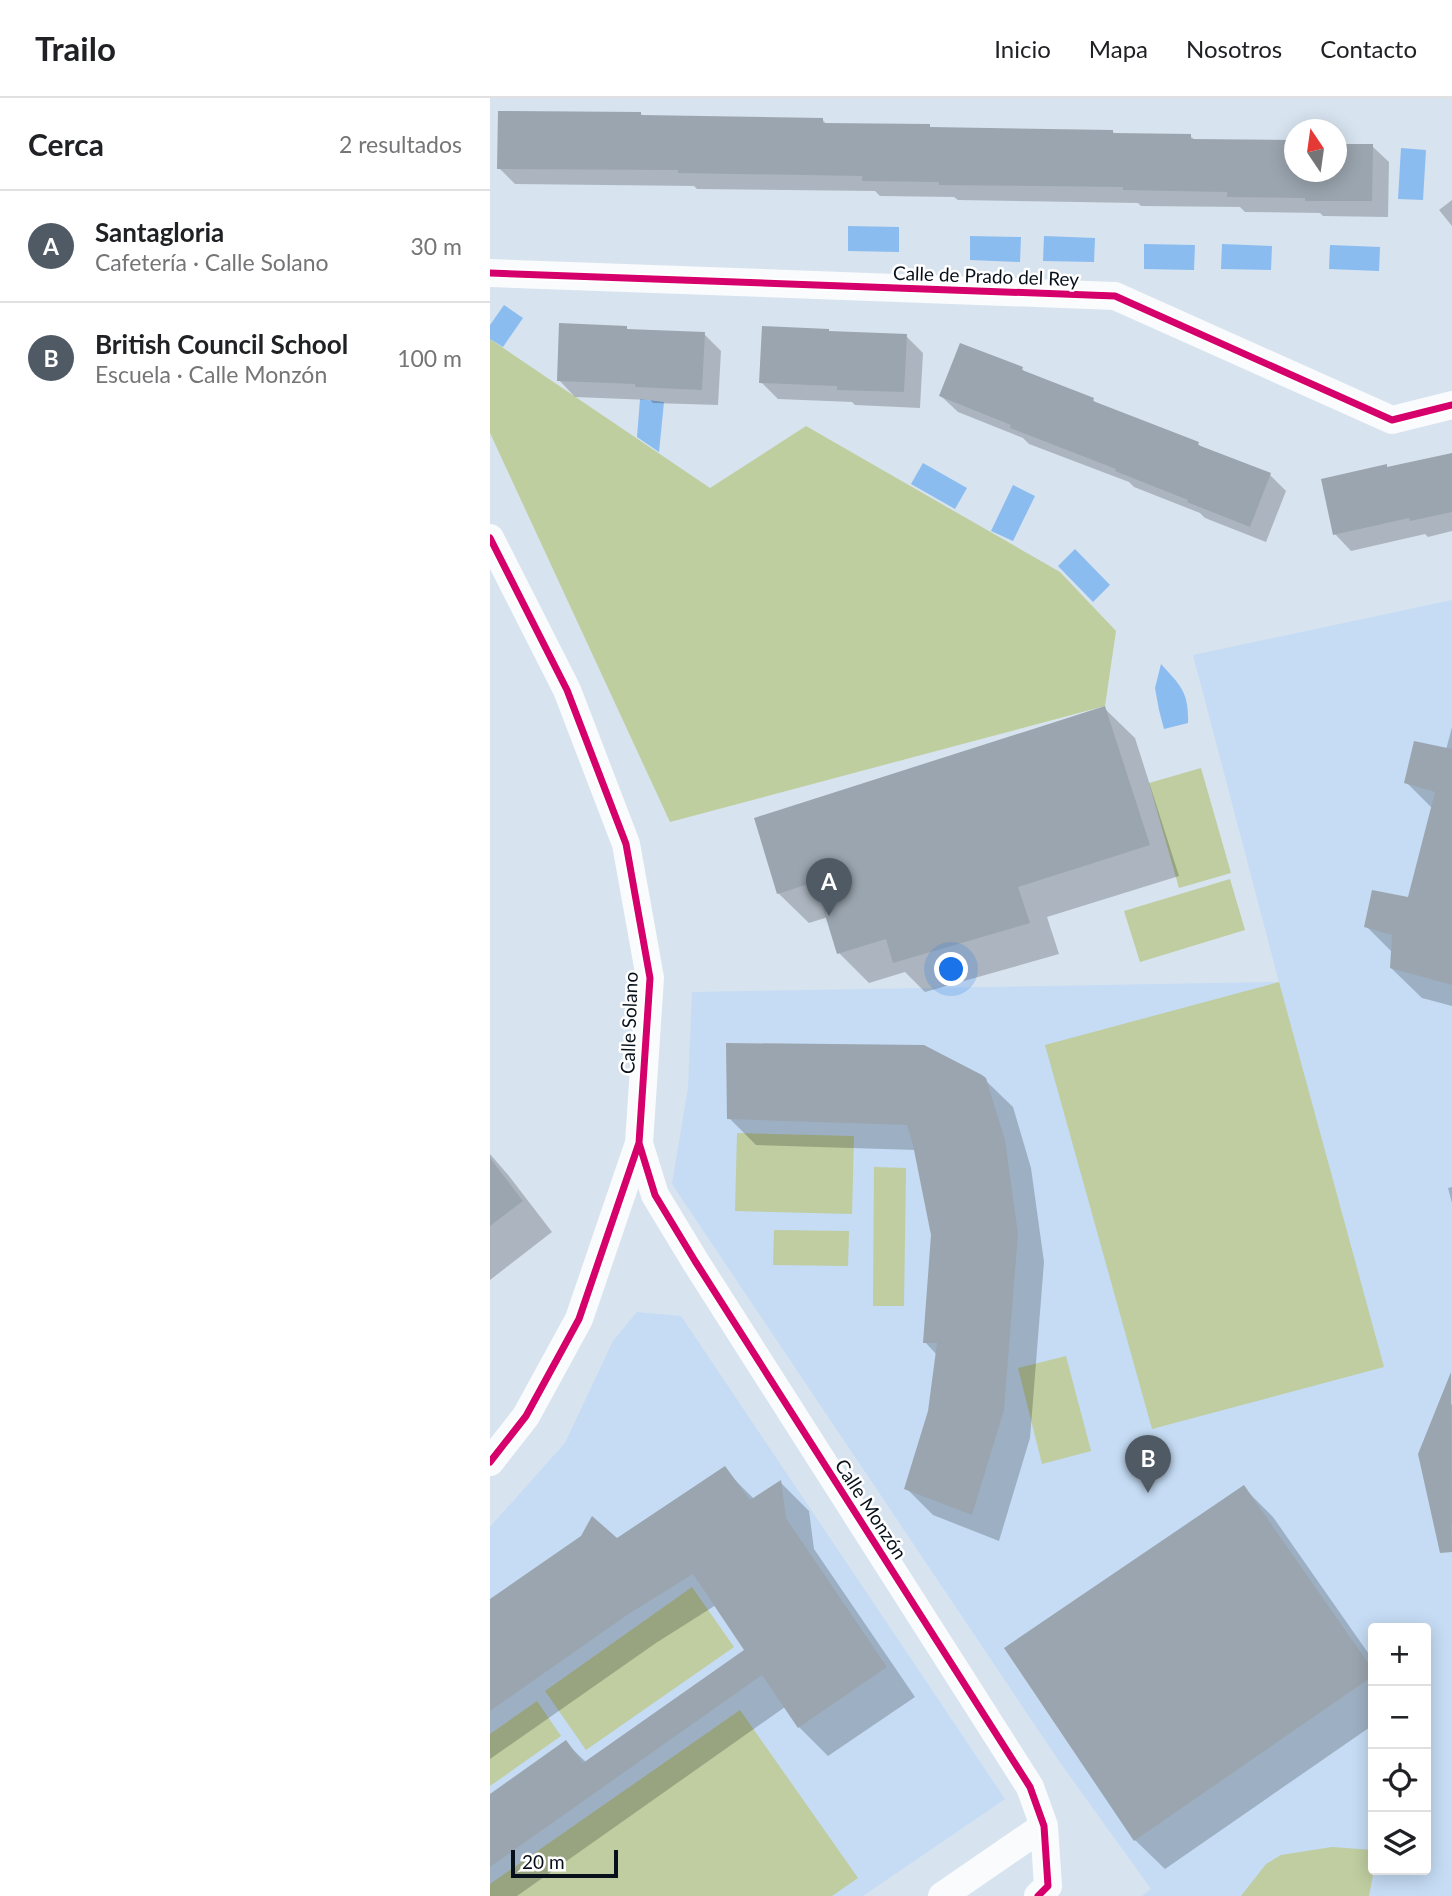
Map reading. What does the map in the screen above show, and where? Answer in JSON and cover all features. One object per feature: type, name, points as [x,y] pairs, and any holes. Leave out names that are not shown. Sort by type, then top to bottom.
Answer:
[{"type":"street","name":"Calle de Prado del Rey","points":[[490,273],[1115,296],[1392,420],[1452,405]]},
{"type":"street","name":"Calle Solano","points":[[490,538],[568,691],[626,844],[650,978],[639,1143],[579,1319],[526,1416],[490,1462]]},
{"type":"street","name":"Calle Monzón","points":[[639,1143],[654,1195],[1030,1787],[1044,1826],[1048,1886],[1038,1896]]},
{"type":"street","points":[[942,1896],[1044,1826]]},
{"type":"shaded area","points":[[1452,600],[1452,1896],[1142,1896],[1151,1889],[1059,1761],[672,1184],[688,1088],[692,992],[1279,982],[1193,655]]},
{"type":"shaded area","points":[[637,1312],[681,1316],[1005,1799],[863,1896],[490,1896],[490,1527],[565,1443],[613,1341]]},
{"type":"green space","points":[[490,339],[710,488],[806,426],[1060,572],[1116,631],[1105,706],[670,822],[490,433]]},
{"type":"green space","points":[[1201,768],[1231,873],[1179,888],[1149,783]]},
{"type":"green space","points":[[1230,879],[1245,930],[1140,962],[1124,911]]},
{"type":"green space","points":[[1279,982],[1384,1367],[1152,1429],[1045,1045]]},
{"type":"green space","points":[[737,1133],[854,1136],[852,1214],[735,1211]]},
{"type":"green space","points":[[874,1167],[906,1168],[904,1306],[873,1306]]},
{"type":"green space","points":[[774,1230],[849,1231],[848,1266],[773,1265]]},
{"type":"green space","points":[[1066,1356],[1091,1451],[1042,1464],[1018,1368]]},
{"type":"green space","points":[[692,1587],[734,1647],[586,1750],[545,1691]]},
{"type":"green space","points":[[537,1701],[561,1736],[490,1786],[490,1734]]},
{"type":"green space","points":[[740,1710],[858,1878],[832,1896],[490,1896],[490,1884]]},
{"type":"green space","points":[[1332,1847],[1368,1850],[1368,1875],[1373,1875],[1369,1896],[1241,1896],[1266,1864],[1281,1855]]},
{"type":"water","points":[[1401,148],[1426,150],[1423,200],[1398,199]]},
{"type":"water","points":[[848,226],[899,227],[899,252],[848,251]]},
{"type":"water","points":[[970,236],[1021,237],[1020,262],[970,260]]},
{"type":"water","points":[[1044,236],[1095,238],[1094,262],[1043,261]]},
{"type":"water","points":[[1144,244],[1195,245],[1194,270],[1144,269]]},
{"type":"water","points":[[1222,244],[1272,246],[1271,270],[1221,269]]},
{"type":"water","points":[[1330,245],[1380,247],[1379,271],[1329,269]]},
{"type":"water","points":[[504,305],[523,318],[503,347],[490,339],[490,325]]},
{"type":"water","points":[[640,399],[664,402],[659,452],[637,437]]},
{"type":"water","points":[[923,463],[967,488],[955,509],[911,484]]},
{"type":"water","points":[[1013,485],[1035,496],[1013,541],[991,531]]},
{"type":"water","points":[[1075,549],[1110,585],[1093,602],[1058,566]]},
{"type":"water","points":[[1161,664],[1182,690],[1188,712],[1188,723],[1164,729],[1155,688]]},
{"type":"building","points":[[498,111],[823,118],[823,123],[1113,130],[1113,133],[1191,134],[1191,139],[1284,140],[1284,182],[1347,182],[1347,144],[1373,144],[1372,201],[1227,197],[1227,192],[1123,190],[1123,187],[939,185],[939,182],[862,181],[862,176],[678,173],[678,170],[497,169]]},
{"type":"building","points":[[559,323],[705,332],[702,390],[557,381]]},
{"type":"building","points":[[762,326],[907,334],[904,392],[837,390],[837,386],[759,383]]},
{"type":"building","points":[[960,343],[1023,367],[1022,370],[1094,398],[1093,401],[1199,442],[1198,445],[1271,473],[1250,527],[939,396]]},
{"type":"building","points":[[1452,453],[1452,512],[1410,521],[1409,518],[1333,535],[1321,479]]},
{"type":"building","points":[[1105,706],[1150,845],[1018,887],[1030,923],[893,963],[886,939],[837,954],[815,882],[777,894],[754,818]]},
{"type":"building","points":[[1414,741],[1452,749],[1452,985],[1390,968],[1392,935],[1364,927],[1372,890],[1408,897],[1435,792],[1404,783]]},
{"type":"building","points":[[726,1043],[924,1045],[986,1078],[1005,1140],[1018,1234],[1004,1410],[972,1515],[904,1489],[928,1411],[937,1343],[923,1343],[931,1235],[907,1125],[727,1119]]},
{"type":"building","points":[[490,1158],[523,1201],[490,1226]]},
{"type":"building","points":[[1451,1372],[1452,1552],[1440,1553],[1418,1454]]},
{"type":"building","points":[[725,1466],[750,1500],[781,1480],[786,1518],[887,1667],[798,1728],[762,1675],[490,1867],[490,1794],[566,1740],[583,1763],[744,1650],[693,1574],[627,1615],[490,1711],[490,1599],[581,1536],[592,1516],[617,1538]]},
{"type":"building","points":[[1244,1485],[1368,1663],[1368,1679],[1134,1841],[1004,1648]]},
{"type":"cycle path","points":[[490,273],[1115,296],[1392,420],[1452,405]]},
{"type":"cycle path","points":[[490,538],[567,690],[626,844],[650,978],[639,1143],[579,1319],[526,1416],[490,1462]]},
{"type":"cycle path","points":[[639,1143],[655,1195],[695,1261],[1030,1787],[1044,1826],[1048,1886],[1038,1896]]},
{"type":"place","name":"Santagloria","points":[[829,916]]},
{"type":"place","name":"British Council School","points":[[1148,1493]]}]
